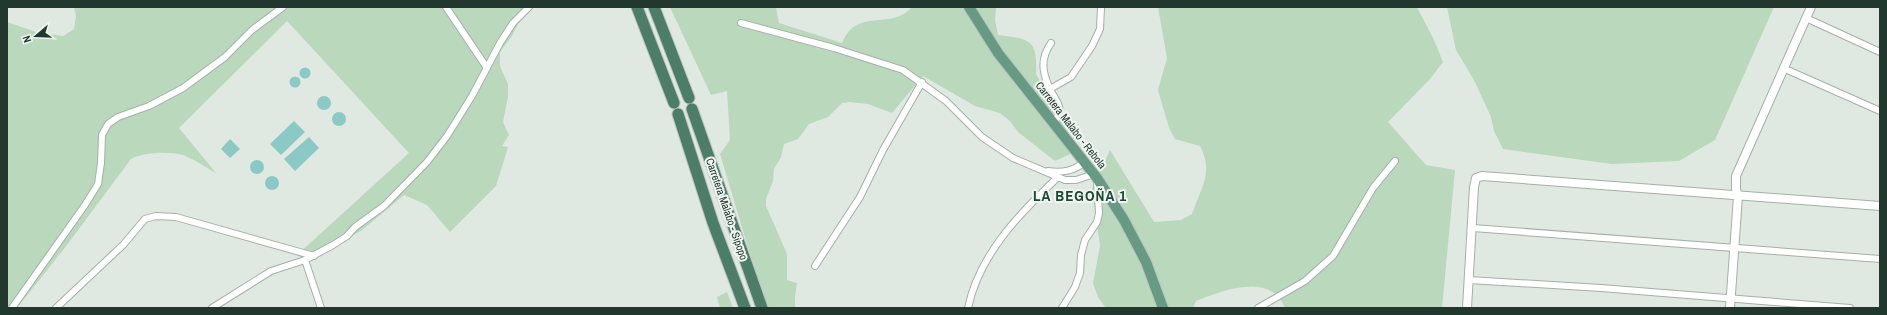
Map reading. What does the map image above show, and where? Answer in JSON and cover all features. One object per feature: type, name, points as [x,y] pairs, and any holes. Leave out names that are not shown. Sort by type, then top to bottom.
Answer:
[{"type":"highway","points":[[637,7],[674,103]]},
{"type":"highway","name":"Carretera Malabo - Sipopo","points":[[654,7],[762,308]]},
{"type":"highway","name":"Carretera Malabo - Sipopo","points":[[678,114],[714,223],[745,308]]},
{"type":"main road","name":"Carretera Malabo - Rebola","points":[[969,7],[998,53],[1053,124],[1096,176],[1124,220],[1146,262],[1163,308]]},
{"type":"street","points":[[12,308],[85,205],[98,184],[101,163],[102,135],[108,124],[118,117],[149,106],[183,88],[225,57],[252,30],[283,7]]},
{"type":"street","points":[[446,7],[486,68]]},
{"type":"street","points":[[212,308],[270,271],[314,256],[347,236],[355,227],[384,206],[427,162],[461,116],[486,68],[513,23],[529,7]]},
{"type":"street","points":[[1050,89],[1071,77],[1092,46],[1100,29],[1102,7]]},
{"type":"street","points":[[1730,308],[1738,196],[1736,189],[1736,176],[1811,7]]},
{"type":"street","points":[[1806,18],[1880,52]]},
{"type":"street","points":[[741,23],[834,48],[903,70],[922,82],[946,101],[982,136],[1013,158],[1044,170],[1057,178],[1071,181],[1096,176],[1099,213],[1098,222],[1085,240],[1081,254],[1080,273],[1075,287],[1062,308]]},
{"type":"street","points":[[1051,43],[1046,51],[1043,61],[1045,75],[1050,89],[1060,108],[1060,113],[1053,124]]},
{"type":"street","points":[[1783,68],[1880,111]]},
{"type":"street","points":[[815,266],[860,197],[883,150],[922,82]]},
{"type":"street","points":[[1258,308],[1305,281],[1333,256],[1373,188],[1395,161]]},
{"type":"street","points":[[1044,170],[1064,172],[1077,168],[1085,162]]},
{"type":"street","points":[[1467,308],[1473,228],[1474,182],[1476,178],[1482,176],[1660,188],[1738,196],[1880,206]]},
{"type":"street","points":[[968,308],[974,287],[992,249],[1008,228],[1057,178]]},
{"type":"street","points":[[56,308],[123,245],[145,219],[156,216],[176,217],[314,256]]},
{"type":"street","points":[[1473,228],[1880,259]]},
{"type":"street","points":[[305,260],[321,308]]},
{"type":"street","points":[[1469,280],[1850,308]]},
{"type":"green space","points":[[74,7],[534,7],[518,24],[512,36],[500,52],[500,66],[508,84],[508,97],[503,122],[509,135],[502,146],[508,147],[496,186],[450,232],[427,205],[404,195],[361,231],[305,260],[297,255],[409,153],[287,21],[179,128],[216,173],[183,155],[177,154],[149,154],[131,159],[67,245],[17,308],[7,308],[7,22],[36,32],[63,36],[74,29],[76,16]]},
{"type":"green space","points":[[670,7],[776,7],[779,23],[842,43],[849,32],[856,25],[865,22],[894,18],[903,14],[912,7],[996,7],[995,20],[998,35],[1024,40],[1033,47],[1036,62],[1036,74],[1079,150],[1055,161],[1018,132],[1010,121],[1000,113],[975,106],[923,76],[892,113],[868,104],[849,102],[842,103],[828,117],[809,124],[798,139],[784,144],[781,157],[774,169],[773,181],[766,199],[766,206],[787,254],[787,280],[797,283],[795,308],[768,308],[761,291],[720,154],[730,140],[727,91],[711,95]]},
{"type":"green space","points":[[1158,7],[1417,7],[1434,40],[1443,62],[1430,79],[1388,122],[1426,165],[1455,170],[1442,308],[1285,308],[1278,297],[1269,290],[1258,287],[1232,289],[1219,293],[1196,301],[1193,308],[1105,307],[1098,297],[1093,283],[1100,246],[1092,189],[1110,150],[1154,222],[1181,220],[1192,214],[1205,180],[1206,164],[1200,146],[1175,139],[1169,128],[1158,90],[1167,58]]},
{"type":"green space","points":[[1447,7],[1774,7],[1715,140],[1679,161],[1612,164],[1503,149],[1494,131],[1491,117],[1474,80],[1456,50]]},
{"type":"green space","points":[[727,292],[733,308],[720,308],[717,297]]},
{"type":"water","points":[[303,68],[307,68],[309,69],[309,77],[303,78],[300,75],[300,71]]},
{"type":"water","points":[[293,77],[297,77],[299,78],[299,86],[293,87],[290,84],[290,80]]},
{"type":"water","points":[[324,96],[329,98],[331,103],[329,108],[324,110],[319,108],[317,103],[319,98]]},
{"type":"water","points":[[339,112],[344,114],[346,119],[344,124],[339,126],[334,124],[332,119],[334,114]]},
{"type":"water","points":[[294,121],[305,132],[281,155],[270,144]]},
{"type":"water","points":[[309,137],[319,148],[295,171],[284,159]]},
{"type":"water","points":[[230,139],[240,149],[230,158],[221,149]]},
{"type":"water","points":[[257,160],[262,162],[264,167],[262,172],[257,174],[252,172],[250,167],[252,162]]},
{"type":"water","points":[[272,176],[277,178],[279,183],[277,188],[272,190],[267,188],[265,183],[267,178]]},
{"type":"district","name":"LA BEGOÑA 1","points":[[1080,195]]}]
